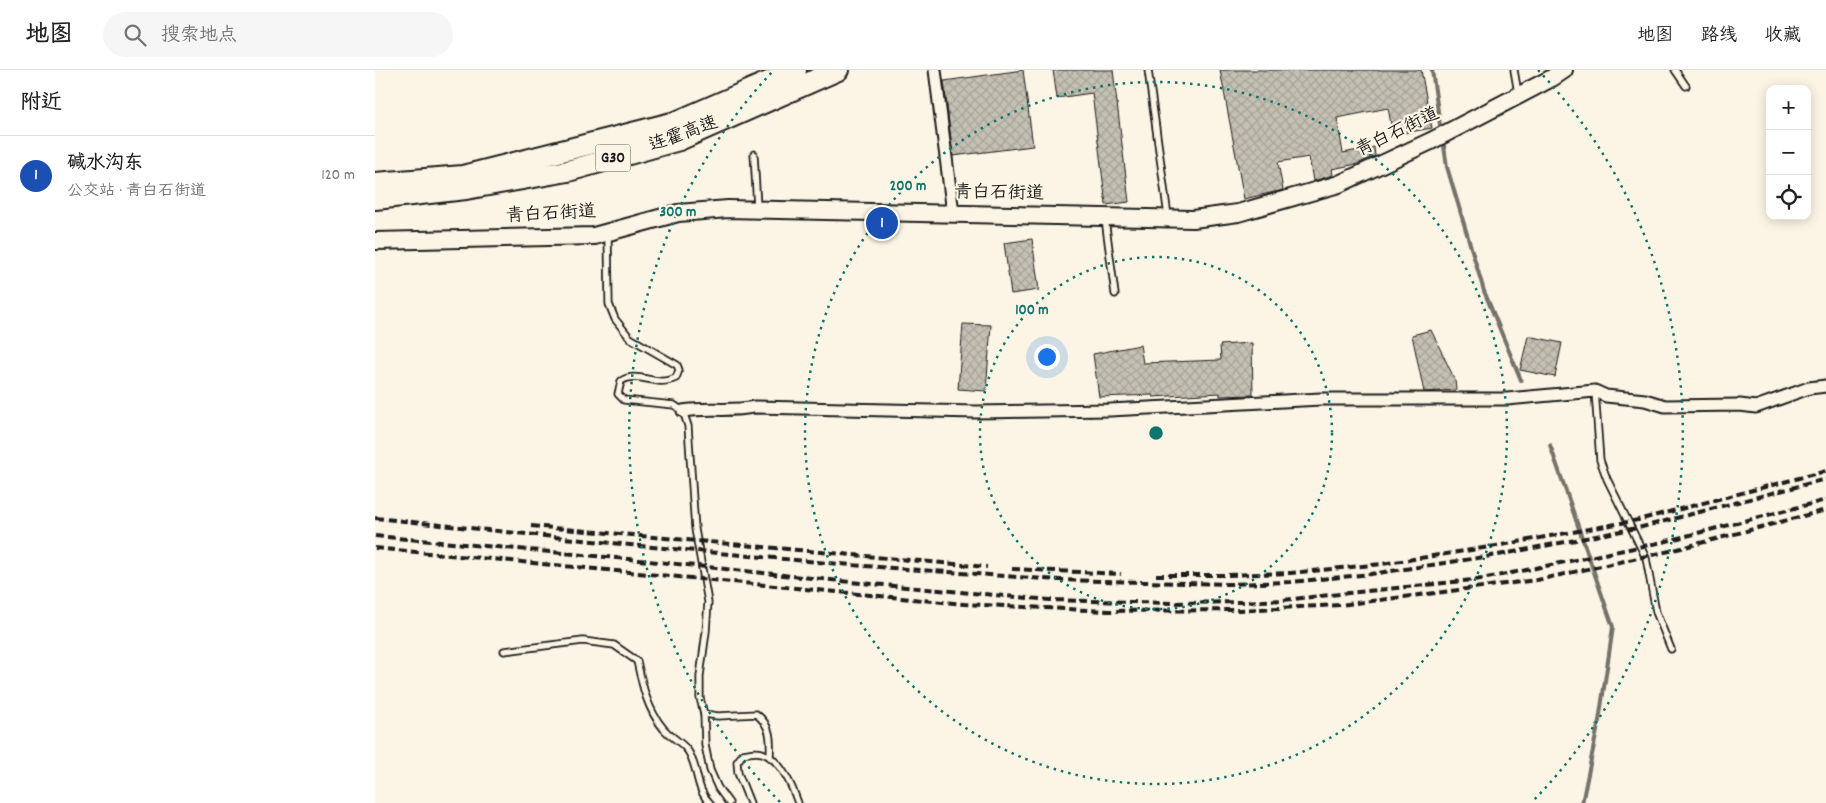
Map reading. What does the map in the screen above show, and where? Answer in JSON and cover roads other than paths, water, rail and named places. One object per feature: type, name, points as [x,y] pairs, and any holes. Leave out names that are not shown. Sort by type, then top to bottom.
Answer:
[{"type":"highway","name":"连霍高速","points":[[375,183],[463,176],[676,122],[797,70]]},
{"type":"highway","name":"连霍高速","points":[[375,199],[466,189],[568,171],[651,148],[679,140],[838,70]]},
{"type":"street","points":[[935,70],[953,213]]},
{"type":"street","name":"青白石街道","points":[[375,241],[594,236],[678,213],[728,208],[1193,219],[1238,213],[1339,184],[1431,141],[1564,70]]},
{"type":"street","points":[[683,411],[754,408],[976,412],[1110,410],[1321,399],[1507,399],[1595,391],[1606,396],[1645,400],[1665,406],[1740,405],[1756,407],[1809,388],[1826,386]]},
{"type":"lane","points":[[1148,70],[1169,218]]},
{"type":"lane","points":[[1514,70],[1519,95]]},
{"type":"lane","points":[[1675,70],[1686,86]]},
{"type":"lane","points":[[754,154],[757,209]]},
{"type":"lane","points":[[1104,217],[1115,294]]},
{"type":"lane","points":[[608,232],[609,304],[615,319],[630,338],[677,365],[679,370],[676,378],[667,382],[629,376],[621,381],[618,394],[625,400],[674,405],[683,411],[689,426],[695,529],[708,602],[700,676],[700,698],[705,714],[705,745],[710,770],[729,803]]},
{"type":"lane","points":[[1595,391],[1600,460],[1645,558],[1656,612],[1671,649]]},
{"type":"lane","points":[[504,650],[583,641],[614,645],[637,661],[645,693],[653,714],[663,730],[688,750],[697,769],[701,793],[710,803]]},
{"type":"lane","points":[[705,714],[719,716],[756,714],[765,723],[771,740],[770,757]]},
{"type":"lane","points":[[750,803],[738,773],[737,762],[743,754],[751,752],[761,752],[770,757],[789,779],[798,803]]},
{"type":"waterway","points":[[1432,70],[1440,125]]},
{"type":"waterway","points":[[1444,146],[1447,167],[1484,291],[1521,380]]},
{"type":"waterway","points":[[1550,445],[1613,627],[1599,721],[1582,803]]},
{"type":"railway","points":[[1156,575],[1291,573],[1382,564],[1496,546],[1638,520],[1826,471]]},
{"type":"railway","points":[[375,518],[630,545],[851,565],[1059,580],[1229,584],[1291,582],[1371,574],[1498,555],[1642,527],[1826,479]]},
{"type":"railway","points":[[375,536],[1050,600],[1174,603],[1242,602],[1283,600],[1482,579],[1663,542],[1826,500]]},
{"type":"railway","points":[[375,548],[964,604],[1107,611],[1239,610],[1340,605],[1537,580],[1670,551],[1826,510]]},
{"type":"railway","points":[[531,526],[987,567]]},
{"type":"railway","points":[[1012,569],[1121,574]]},
{"type":"place","name":"碱水沟东","points":[[882,223]]}]
